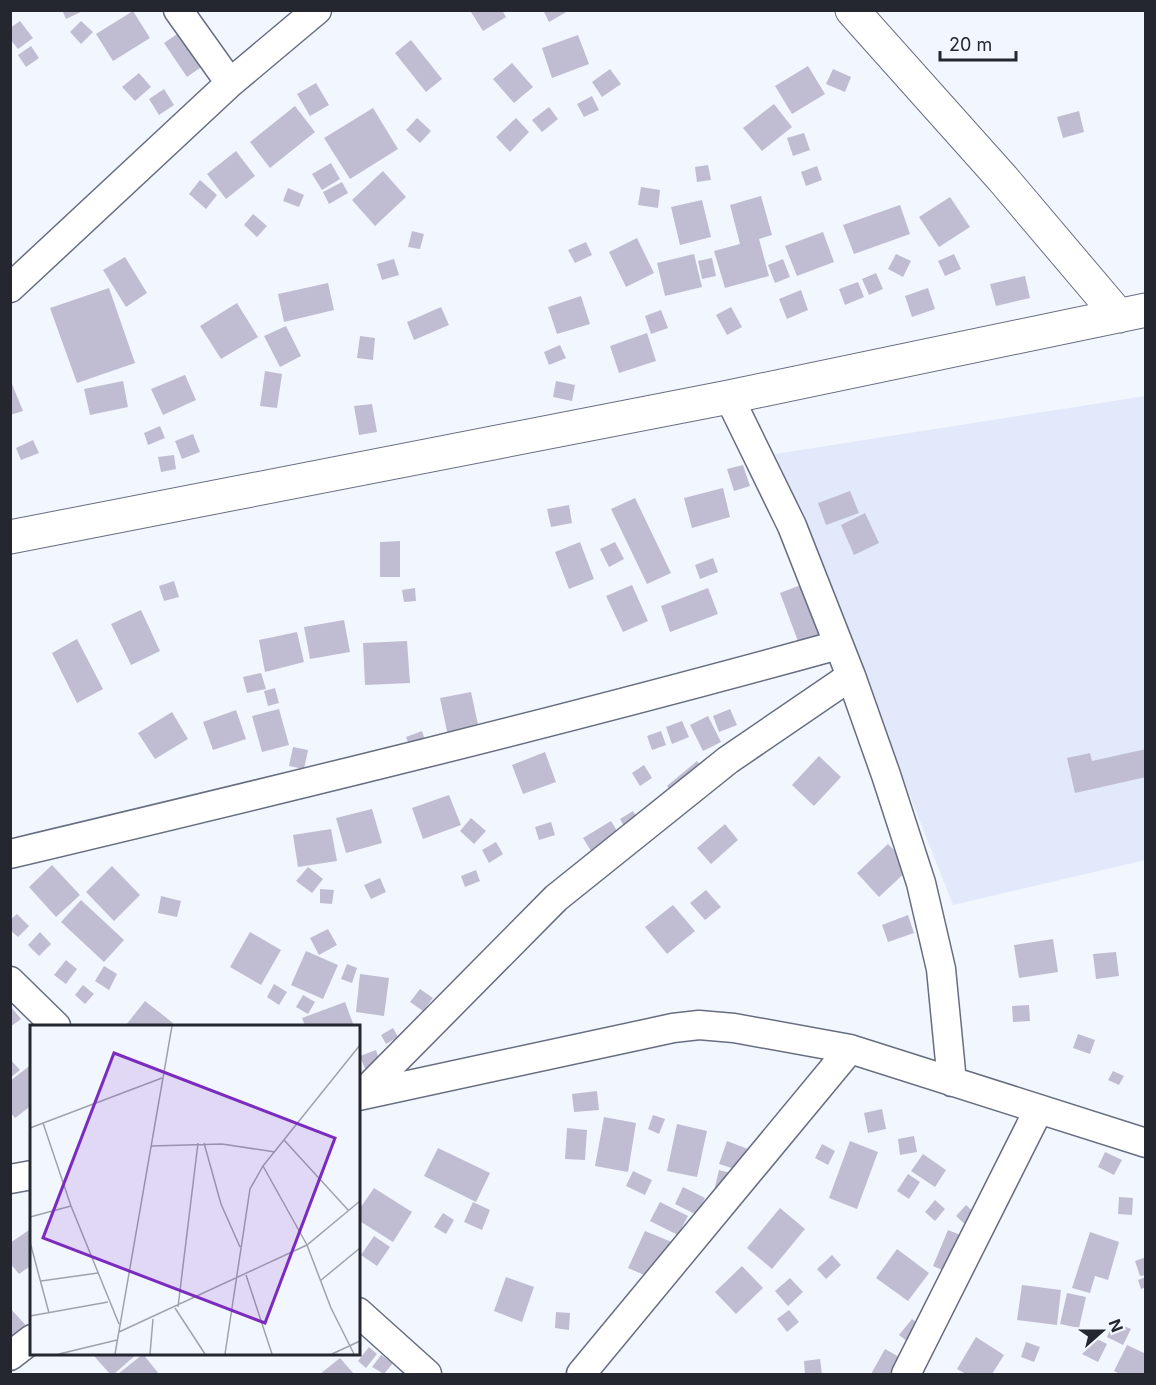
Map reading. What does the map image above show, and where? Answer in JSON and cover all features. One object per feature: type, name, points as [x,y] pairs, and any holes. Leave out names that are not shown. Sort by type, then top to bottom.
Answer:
[{"type":"street","points":[[178,10],[230,83]]},
{"type":"street","points":[[10,288],[230,83],[317,10]]},
{"type":"street","points":[[852,10],[1003,179],[1132,313]]},
{"type":"street","points":[[10,537],[729,397],[1132,313]]},
{"type":"street","points":[[729,397],[792,526],[851,676],[886,775],[930,918],[940,969],[952,1082]]},
{"type":"street","points":[[10,854],[327,779],[647,698],[838,645]]},
{"type":"street","points":[[360,1096],[556,898],[728,760],[851,676]]},
{"type":"street","points":[[10,981],[55,1025]]},
{"type":"street","points":[[360,1096],[673,1028],[699,1025],[734,1028],[850,1049],[1146,1143]]},
{"type":"street","points":[[581,1374],[850,1049]]},
{"type":"street","points":[[906,1374],[1039,1109]]},
{"type":"street","points":[[10,1179],[30,1175]]},
{"type":"street","points":[[360,1314],[427,1374]]},
{"type":"street","points":[[10,1356],[30,1341]]},
{"type":"shaded area","points":[[1145,396],[1145,860],[953,905],[775,454]]},
{"type":"building","points":[[62,10],[85,10],[66,19]]},
{"type":"building","points":[[473,10],[502,10],[506,17],[483,31],[471,12]]},
{"type":"building","points":[[543,10],[570,10],[549,22]]},
{"type":"building","points":[[133,11],[150,38],[113,61],[96,34]]},
{"type":"building","points":[[20,21],[33,38],[18,49],[10,39],[10,28]]},
{"type":"building","points":[[81,21],[93,32],[81,44],[70,32]]},
{"type":"building","points":[[186,28],[210,61],[187,77],[164,43]]},
{"type":"building","points":[[578,35],[589,64],[552,78],[542,48]]},
{"type":"building","points":[[411,40],[442,79],[426,92],[395,53]]},
{"type":"building","points":[[31,46],[39,58],[26,67],[18,55]]},
{"type":"building","points":[[512,63],[533,87],[514,103],[493,79]]},
{"type":"building","points":[[808,66],[825,94],[792,114],[775,86]]},
{"type":"building","points":[[610,69],[621,84],[602,97],[592,82]]},
{"type":"building","points":[[833,69],[851,77],[845,92],[826,84]]},
{"type":"building","points":[[139,73],[151,87],[135,101],[122,87]]},
{"type":"building","points":[[316,83],[329,105],[310,116],[297,94]]},
{"type":"building","points":[[164,89],[174,105],[159,115],[149,99]]},
{"type":"building","points":[[592,96],[599,110],[584,117],[577,104]]},
{"type":"building","points":[[774,104],[792,127],[762,151],[743,128]]},
{"type":"building","points":[[295,106],[315,132],[270,168],[250,142]]},
{"type":"building","points":[[549,107],[558,119],[542,132],[532,120]]},
{"type":"building","points":[[373,108],[398,149],[350,179],[324,138]]},
{"type":"building","points":[[1079,111],[1084,132],[1063,138],[1057,117]]},
{"type":"building","points":[[417,118],[431,131],[420,143],[406,130]]},
{"type":"building","points":[[516,118],[529,132],[510,152],[496,137]]},
{"type":"building","points":[[804,133],[810,150],[793,156],[787,138]]},
{"type":"building","points":[[236,151],[255,176],[226,199],[207,174]]},
{"type":"building","points":[[331,163],[340,179],[322,190],[312,174]]},
{"type":"building","points":[[708,165],[711,180],[697,182],[695,167]]},
{"type":"building","points":[[817,166],[822,180],[806,186],[801,172]]},
{"type":"building","points":[[383,171],[406,197],[375,226],[352,200]]},
{"type":"building","points":[[200,180],[217,195],[206,209],[189,194]]},
{"type":"building","points":[[342,182],[348,193],[329,204],[323,192]]},
{"type":"building","points":[[641,187],[660,190],[658,208],[638,205]]},
{"type":"building","points":[[288,188],[304,195],[299,207],[283,201]]},
{"type":"building","points":[[761,196],[772,235],[759,239],[769,276],[725,288],[714,251],[740,244],[730,205]]},
{"type":"building","points":[[950,197],[970,227],[939,247],[919,217]]},
{"type":"building","points":[[702,200],[711,237],[680,245],[671,207]]},
{"type":"building","points":[[900,205],[910,234],[854,254],[843,225]]},
{"type":"building","points":[[253,214],[267,226],[257,237],[244,225]]},
{"type":"building","points":[[412,231],[424,234],[420,249],[408,247]]},
{"type":"building","points":[[823,232],[834,262],[797,276],[785,246]]},
{"type":"building","points":[[637,238],[654,273],[626,287],[609,252]]},
{"type":"building","points":[[586,242],[592,255],[575,263],[568,250]]},
{"type":"building","points":[[694,254],[702,287],[665,296],[657,263]]},
{"type":"building","points":[[896,254],[911,261],[903,277],[888,269]]},
{"type":"building","points":[[954,254],[961,269],[945,276],[938,261]]},
{"type":"building","points":[[125,257],[147,293],[126,307],[103,270]]},
{"type":"building","points":[[712,258],[716,276],[702,279],[698,261]]},
{"type":"building","points":[[394,259],[399,275],[382,280],[377,264]]},
{"type":"building","points":[[783,259],[790,277],[775,283],[768,265]]},
{"type":"building","points":[[876,273],[883,289],[869,295],[862,279]]},
{"type":"building","points":[[1025,276],[1030,298],[996,306],[990,284]]},
{"type":"building","points":[[858,282],[864,297],[845,305],[839,289]]},
{"type":"building","points":[[328,283],[334,310],[284,322],[278,294]]},
{"type":"building","points":[[109,288],[135,363],[77,383],[50,308]]},
{"type":"building","points":[[928,288],[935,309],[912,317],[905,296]]},
{"type":"building","points":[[801,290],[808,310],[787,319],[779,299]]},
{"type":"building","points":[[581,296],[590,324],[557,334],[548,307]]},
{"type":"building","points":[[237,303],[258,337],[221,359],[200,326]]},
{"type":"building","points":[[441,307],[449,325],[414,340],[407,322]]},
{"type":"building","points":[[731,307],[742,327],[727,335],[716,315]]},
{"type":"building","points":[[661,310],[668,328],[651,334],[645,316]]},
{"type":"building","points":[[286,326],[301,356],[280,367],[264,336]]},
{"type":"building","points":[[647,333],[656,361],[619,373],[610,346]]},
{"type":"building","points":[[360,336],[375,338],[373,360],[357,358]]},
{"type":"building","points":[[560,345],[566,358],[549,365],[544,352]]},
{"type":"building","points":[[265,371],[282,374],[277,408],[260,406]]},
{"type":"building","points":[[185,375],[196,400],[163,415],[151,389]]},
{"type":"building","points":[[123,381],[128,407],[90,415],[84,389]]},
{"type":"building","points":[[556,381],[575,385],[572,401],[553,397]]},
{"type":"building","points":[[12,384],[23,411],[10,415],[10,385]]},
{"type":"building","points":[[372,404],[377,432],[359,435],[354,406]]},
{"type":"building","points":[[160,426],[165,438],[148,445],[144,433]]},
{"type":"building","points":[[193,434],[200,452],[182,459],[175,441]]},
{"type":"building","points":[[33,440],[39,453],[21,460],[16,448]]},
{"type":"building","points":[[174,455],[176,469],[161,472],[158,457]]},
{"type":"building","points":[[743,465],[750,486],[734,491],[727,469]]},
{"type":"building","points":[[723,488],[730,517],[692,528],[684,498]]},
{"type":"building","points":[[850,491],[859,513],[826,525],[818,503]]},
{"type":"building","points":[[635,498],[671,573],[647,584],[611,509]]},
{"type":"building","points":[[569,505],[572,523],[551,527],[547,509]]},
{"type":"building","points":[[865,513],[879,543],[854,555],[841,525]]},
{"type":"building","points":[[400,541],[400,577],[380,577],[380,542]]},
{"type":"building","points":[[580,542],[594,579],[569,589],[555,552]]},
{"type":"building","points":[[615,542],[624,559],[609,567],[600,549]]},
{"type":"building","points":[[713,558],[718,572],[700,579],[695,565]]},
{"type":"building","points":[[174,581],[179,597],[164,601],[159,586]]},
{"type":"building","points":[[806,583],[826,634],[799,644],[780,593]]},
{"type":"building","points":[[632,585],[648,621],[623,632],[606,596]]},
{"type":"building","points":[[415,588],[416,601],[404,602],[402,590]]},
{"type":"building","points":[[708,588],[718,614],[670,632],[661,606]]},
{"type":"building","points":[[141,610],[160,651],[131,665],[111,624]]},
{"type":"building","points":[[344,620],[350,652],[310,659],[304,627]]},
{"type":"building","points":[[297,632],[304,662],[265,672],[259,640]]},
{"type":"building","points":[[77,639],[103,689],[77,703],[52,653]]},
{"type":"building","points":[[407,641],[410,683],[365,685],[363,643]]},
{"type":"building","points":[[261,673],[266,689],[247,693],[243,677]]},
{"type":"building","points":[[275,688],[279,703],[268,706],[264,691]]},
{"type":"building","points":[[471,692],[479,729],[448,736],[440,698]]},
{"type":"building","points":[[279,709],[289,745],[262,752],[252,716]]},
{"type":"building","points":[[730,709],[737,725],[719,732],[713,716]]},
{"type":"building","points":[[236,710],[246,739],[213,750],[203,722]]},
{"type":"building","points":[[172,712],[188,739],[155,759],[138,733]]},
{"type":"building","points":[[708,716],[721,742],[703,751],[690,725]]},
{"type":"building","points":[[682,721],[689,737],[672,744],[666,727]]},
{"type":"building","points":[[422,731],[427,746],[412,752],[406,737]]},
{"type":"building","points":[[661,731],[666,745],[652,750],[647,736]]},
{"type":"building","points":[[293,747],[308,750],[304,769],[289,766]]},
{"type":"building","points":[[1146,749],[1146,777],[1075,793],[1067,758],[1090,753],[1092,761]]},
{"type":"building","points":[[545,752],[556,782],[523,794],[512,765]]},
{"type":"building","points":[[819,756],[841,777],[814,806],[792,785]]},
{"type":"building","points":[[697,761],[713,780],[683,805],[667,786]]},
{"type":"building","points":[[644,765],[652,778],[640,786],[632,773]]},
{"type":"building","points":[[449,795],[461,825],[423,839],[412,808]]},
{"type":"building","points":[[372,809],[382,843],[346,853],[336,818]]},
{"type":"building","points":[[633,811],[643,827],[629,835],[620,819]]},
{"type":"building","points":[[471,818],[486,831],[474,844],[460,831]]},
{"type":"building","points":[[611,821],[623,841],[596,859],[583,838]]},
{"type":"building","points":[[551,822],[555,835],[539,840],[535,827]]},
{"type":"building","points":[[725,824],[738,840],[711,864],[697,848]]},
{"type":"building","points":[[331,829],[337,861],[298,867],[293,835]]},
{"type":"building","points":[[496,842],[503,854],[489,863],[482,850]]},
{"type":"building","points":[[888,844],[911,867],[879,897],[857,873]]},
{"type":"building","points":[[52,865],[80,895],[56,917],[29,887]]},
{"type":"building","points":[[112,866],[140,895],[114,921],[86,892]]},
{"type":"building","points":[[308,867],[323,879],[312,893],[296,881]]},
{"type":"building","points":[[476,870],[480,881],[465,887],[461,876]]},
{"type":"building","points":[[380,878],[386,892],[371,899],[364,885]]},
{"type":"building","points":[[320,889],[334,890],[332,904],[320,903]]},
{"type":"building","points":[[706,890],[721,907],[705,920],[690,903]]},
{"type":"building","points":[[161,896],[181,901],[177,917],[158,913]]},
{"type":"building","points":[[81,900],[124,940],[104,962],[61,922]]},
{"type":"building","points":[[673,905],[695,931],[667,954],[645,927]]},
{"type":"building","points":[[17,914],[29,926],[18,937],[10,930],[10,920]]},
{"type":"building","points":[[908,915],[914,933],[888,942],[882,925]]},
{"type":"building","points":[[328,929],[337,945],[319,955],[310,938]]},
{"type":"building","points":[[40,932],[51,944],[39,956],[28,945]]},
{"type":"building","points":[[250,932],[281,950],[261,985],[230,967]]},
{"type":"building","points":[[1053,939],[1058,972],[1019,978],[1014,945]]},
{"type":"building","points":[[306,951],[338,965],[323,999],[291,985]]},
{"type":"building","points":[[1116,952],[1119,976],[1096,979],[1093,954]]},
{"type":"building","points":[[66,960],[77,969],[66,984],[54,975]]},
{"type":"building","points":[[347,964],[357,968],[352,983],[341,979]]},
{"type":"building","points":[[104,966],[117,974],[109,990],[95,981]]},
{"type":"building","points":[[360,974],[389,978],[384,1016],[356,1012]]},
{"type":"building","points":[[274,984],[287,992],[279,1005],[267,997]]},
{"type":"building","points":[[83,985],[94,994],[85,1004],[75,995]]},
{"type":"building","points":[[420,989],[433,998],[423,1011],[410,1002]]},
{"type":"building","points":[[303,995],[315,1002],[308,1014],[296,1007]]},
{"type":"building","points":[[145,1001],[173,1023],[171,1025],[126,1025]]},
{"type":"building","points":[[345,1002],[354,1025],[305,1025],[302,1018]]},
{"type":"building","points":[[1029,1005],[1030,1021],[1013,1022],[1012,1006]]},
{"type":"building","points":[[12,1008],[21,1019],[10,1027],[10,1009]]},
{"type":"building","points":[[393,1028],[398,1037],[386,1044],[381,1035]]},
{"type":"building","points":[[1078,1034],[1095,1040],[1090,1054],[1073,1048]]},
{"type":"building","points":[[376,1050],[380,1062],[365,1069],[360,1056]]},
{"type":"building","points":[[10,1059],[20,1070],[10,1078]]},
{"type":"building","points":[[30,1066],[30,1107],[15,1118],[10,1112],[10,1081]]},
{"type":"building","points":[[1113,1071],[1124,1076],[1119,1085],[1108,1080]]},
{"type":"building","points":[[597,1091],[599,1110],[574,1112],[572,1094]]},
{"type":"building","points":[[882,1109],[886,1129],[868,1133],[864,1113]]},
{"type":"building","points":[[653,1115],[665,1119],[659,1134],[648,1129]]},
{"type":"building","points":[[604,1117],[636,1123],[628,1172],[595,1166]]},
{"type":"building","points":[[677,1124],[707,1131],[697,1177],[667,1171]]},
{"type":"building","points":[[567,1128],[587,1130],[585,1160],[565,1159]]},
{"type":"building","points":[[914,1136],[917,1152],[900,1155],[898,1139]]},
{"type":"building","points":[[727,1141],[748,1149],[741,1171],[719,1164]]},
{"type":"building","points":[[850,1141],[878,1152],[857,1209],[829,1198]]},
{"type":"building","points":[[822,1144],[835,1151],[828,1165],[815,1158]]},
{"type":"building","points":[[438,1148],[490,1173],[476,1202],[424,1176]]},
{"type":"building","points":[[1105,1152],[1122,1160],[1114,1175],[1098,1167]]},
{"type":"building","points":[[923,1154],[946,1170],[935,1187],[911,1171]]},
{"type":"building","points":[[719,1170],[739,1175],[714,1191]]},
{"type":"building","points":[[633,1171],[652,1180],[645,1195],[626,1186]]},
{"type":"building","points":[[908,1174],[920,1182],[909,1199],[897,1191]]},
{"type":"building","points":[[683,1187],[705,1198],[697,1215],[675,1204]]},
{"type":"building","points":[[374,1188],[412,1212],[393,1242],[360,1221],[360,1208]]},
{"type":"building","points":[[1119,1197],[1133,1198],[1132,1215],[1118,1214]]},
{"type":"building","points":[[935,1200],[945,1209],[935,1221],[925,1212]]},
{"type":"building","points":[[473,1202],[490,1210],[482,1230],[464,1222]]},
{"type":"building","points":[[660,1202],[688,1216],[678,1235],[650,1221]]},
{"type":"building","points":[[966,1205],[980,1218],[970,1229],[956,1216]]},
{"type":"building","points":[[780,1208],[805,1229],[772,1269],[747,1248]]},
{"type":"building","points":[[443,1213],[454,1220],[446,1234],[434,1227]]},
{"type":"building","points":[[30,1229],[30,1266],[19,1274],[10,1263],[10,1243]]},
{"type":"building","points":[[948,1230],[978,1242],[963,1279],[933,1266]]},
{"type":"building","points":[[645,1231],[674,1243],[658,1281],[628,1268]]},
{"type":"building","points":[[1090,1232],[1119,1242],[1108,1280],[1095,1276],[1090,1293],[1072,1288]]},
{"type":"building","points":[[374,1236],[390,1247],[377,1266],[361,1255]]},
{"type":"building","points":[[897,1249],[929,1273],[908,1301],[876,1278]]},
{"type":"building","points":[[832,1255],[841,1265],[826,1279],[817,1269]]},
{"type":"building","points":[[1146,1257],[1146,1275],[1140,1276],[1135,1261]]},
{"type":"building","points":[[742,1266],[763,1288],[736,1314],[715,1292]]},
{"type":"building","points":[[506,1277],[534,1287],[522,1322],[494,1311]]},
{"type":"building","points":[[1146,1277],[1146,1287],[1141,1289],[1138,1280]]},
{"type":"building","points":[[790,1278],[803,1292],[788,1306],[775,1291]]},
{"type":"building","points":[[1022,1285],[1061,1290],[1057,1325],[1017,1320]]},
{"type":"building","points":[[1067,1293],[1086,1297],[1079,1328],[1060,1324]]},
{"type":"building","points":[[10,1308],[30,1330],[30,1334],[10,1356]]},
{"type":"building","points":[[789,1310],[799,1322],[787,1332],[777,1319]]},
{"type":"building","points":[[556,1312],[570,1313],[569,1330],[555,1328]]},
{"type":"building","points":[[912,1319],[926,1330],[913,1346],[899,1335]]},
{"type":"building","points":[[1114,1322],[1131,1329],[1123,1345],[1107,1337]]},
{"type":"building","points":[[1091,1336],[1107,1344],[1098,1362],[1082,1354]]},
{"type":"building","points":[[976,1337],[1004,1355],[992,1374],[966,1374],[957,1369]]},
{"type":"building","points":[[1026,1342],[1040,1347],[1034,1362],[1021,1357]]},
{"type":"building","points":[[1127,1345],[1146,1354],[1146,1374],[1120,1374],[1114,1371]]},
{"type":"building","points":[[369,1347],[377,1354],[366,1368],[358,1361]]},
{"type":"building","points":[[885,1349],[901,1358],[892,1374],[871,1374]]},
{"type":"building","points":[[136,1355],[114,1374],[110,1374],[94,1356]]},
{"type":"building","points":[[144,1355],[159,1374],[118,1374]]},
{"type":"building","points":[[381,1355],[393,1363],[384,1374],[372,1367]]},
{"type":"building","points":[[340,1358],[354,1374],[320,1374]]},
{"type":"building","points":[[820,1359],[822,1374],[805,1374],[804,1361]]}]
